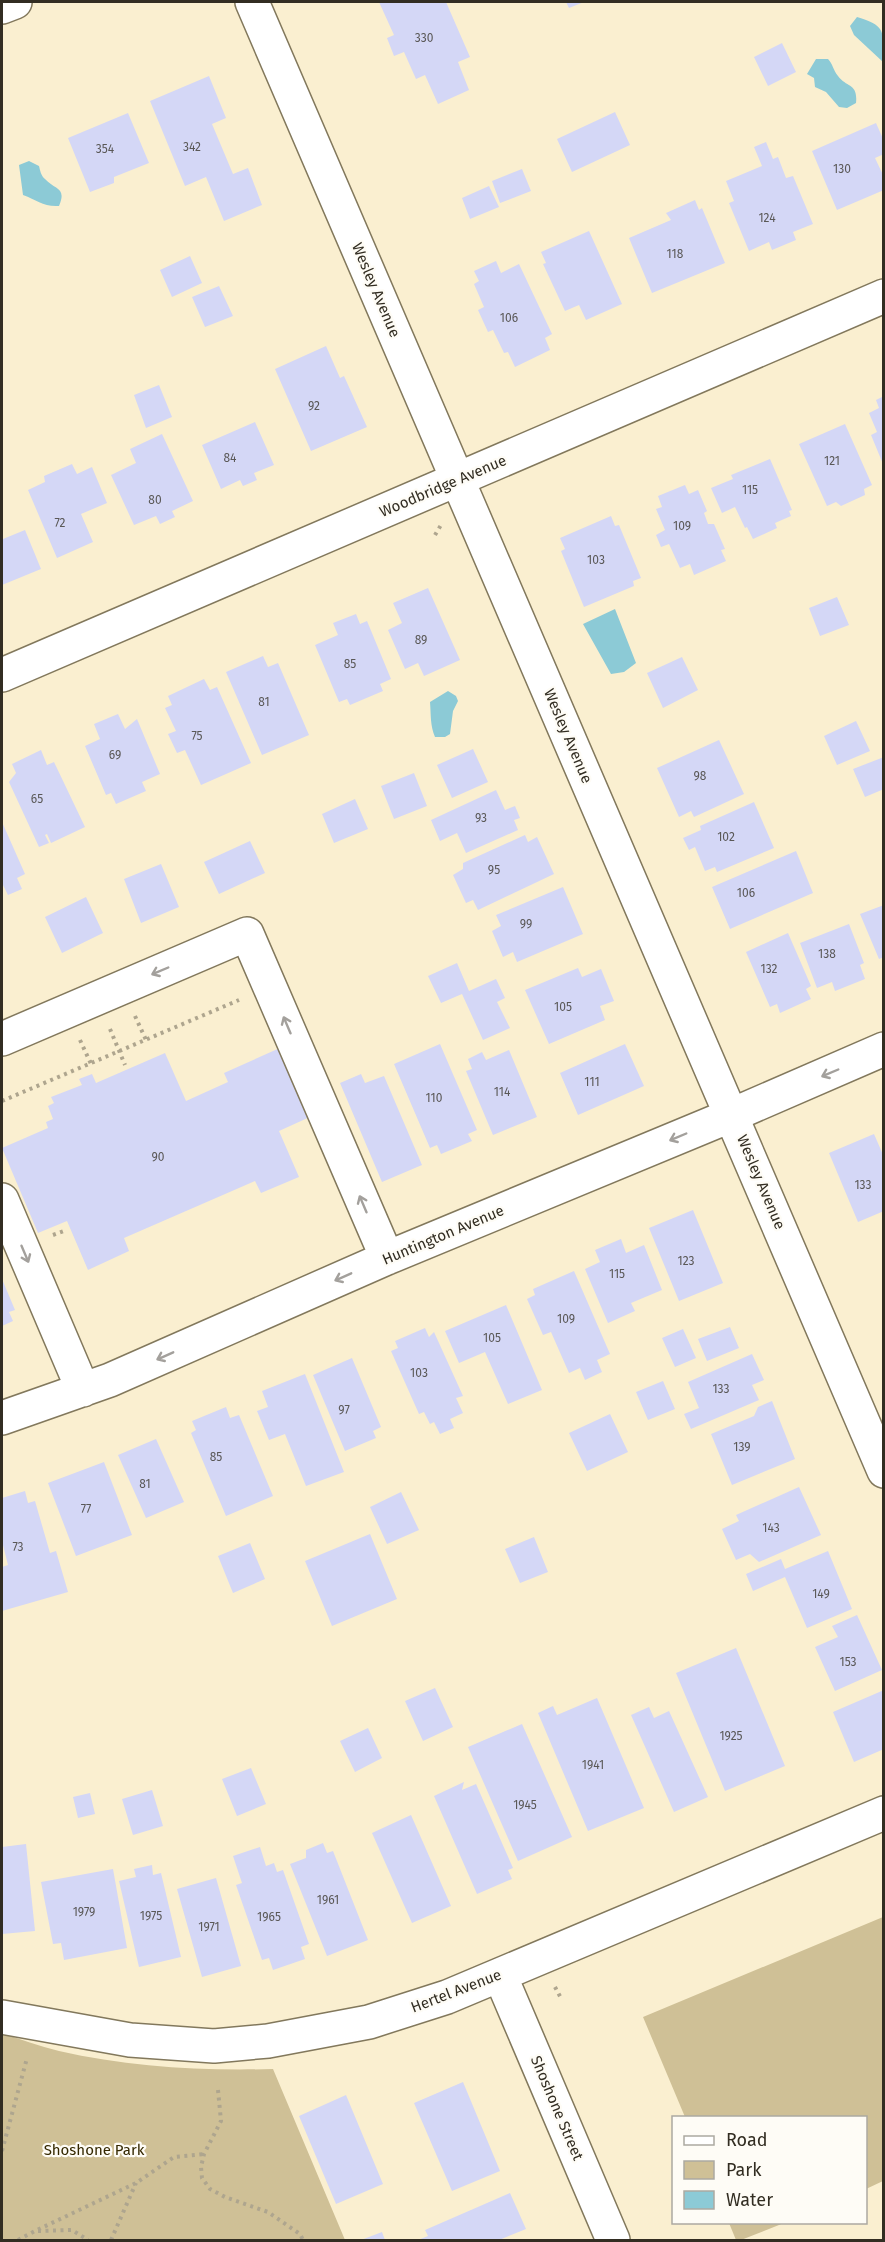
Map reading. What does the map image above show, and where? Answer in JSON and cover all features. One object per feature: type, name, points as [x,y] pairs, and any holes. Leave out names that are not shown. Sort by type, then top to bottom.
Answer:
[{"type":"street","points":[[2,7],[15,2]]},
{"type":"street","name":"Wesley Avenue","points":[[252,2],[884,1471]]},
{"type":"street","name":"Woodbridge Avenue","points":[[2,675],[884,296]]},
{"type":"street","points":[[2,1039],[247,934],[387,1258]]},
{"type":"street","name":"Huntington Avenue","points":[[2,1418],[83,1390],[387,1258],[732,1115],[884,1049]]},
{"type":"street","points":[[2,1200],[83,1390]]},
{"type":"street","name":"Hertel Avenue","points":[[2,2017],[130,2040],[214,2046],[268,2041],[369,2022],[447,1997],[884,1813]]},
{"type":"street","name":"Shoshone Street","points":[[500,1975],[613,2241]]},
{"type":"path","points":[[435,535],[442,522]]},
{"type":"path","points":[[2,1101],[244,998]]},
{"type":"path","points":[[132,1009],[146,1040]]},
{"type":"path","points":[[106,1020],[125,1065]]},
{"type":"path","points":[[77,1033],[91,1064]]},
{"type":"path","points":[[553,1984],[562,2000]]},
{"type":"path","points":[[2,2151],[27,2058]]},
{"type":"path","points":[[218,2090],[220,2121],[204,2154],[201,2167],[202,2178],[210,2189],[225,2197],[268,2212],[300,2234],[303,2241]]},
{"type":"path","points":[[18,2241],[136,2183],[174,2157],[204,2154]]},
{"type":"path","points":[[111,2241],[136,2183]]},
{"type":"path","points":[[35,2231],[72,2230],[88,2241]]},
{"type":"green space","points":[[883,1917],[883,2181],[867,2189],[867,2116],[685,2116],[643,2017]]},
{"type":"green space","name":"Shoshone Park","points":[[2,2033],[59,2051],[112,2061],[192,2068],[273,2069],[345,2240],[2,2240]]},
{"type":"green space","points":[[729,2224],[781,2224],[741,2240],[736,2240]]},
{"type":"water","points":[[857,17],[873,23],[881,31],[883,62],[854,35],[850,26]]},
{"type":"water","points":[[816,59],[828,59],[841,80],[854,89],[856,103],[847,108],[839,107],[826,92],[815,87],[814,78],[807,74]]},
{"type":"water","points":[[29,161],[39,166],[44,178],[61,192],[59,206],[44,204],[23,195],[19,165]]},
{"type":"water","points":[[615,609],[636,663],[624,672],[611,674],[583,624]]},
{"type":"water","points":[[448,691],[456,696],[458,701],[453,711],[450,734],[445,737],[435,737],[431,724],[430,702]]},
{"type":"building","points":[[379,2],[446,2],[470,57],[458,62],[469,90],[438,104],[425,75],[416,79],[404,52],[394,56],[387,38],[394,35]]},
{"type":"building","points":[[566,2],[584,2],[569,8]]},
{"type":"building","points":[[782,43],[796,72],[768,86],[754,57]]},
{"type":"building","points":[[209,76],[226,118],[212,124],[233,174],[248,168],[262,205],[224,221],[206,177],[185,186],[150,101]]},
{"type":"building","points":[[615,112],[630,145],[572,172],[557,139]]},
{"type":"building","points":[[128,113],[149,163],[114,177],[114,183],[90,192],[68,138]]},
{"type":"building","points":[[876,123],[884,141],[884,154],[875,158],[884,177],[884,190],[837,210],[812,151]]},
{"type":"building","points":[[766,142],[773,159],[778,157],[786,178],[793,176],[813,224],[793,232],[796,240],[772,250],[769,242],[749,251],[729,203],[734,201],[726,181],[762,166],[754,147]]},
{"type":"building","points":[[522,169],[531,191],[500,203],[492,181]]},
{"type":"building","points":[[489,186],[499,207],[470,219],[462,198]]},
{"type":"building","points":[[695,200],[699,210],[702,208],[725,263],[652,293],[629,238],[671,220],[666,213]]},
{"type":"building","points":[[589,231],[622,304],[586,320],[579,305],[565,311],[543,264],[546,263],[541,252]]},
{"type":"building","points":[[190,256],[202,283],[172,297],[160,270]]},
{"type":"building","points":[[496,261],[501,273],[519,264],[552,334],[545,338],[550,350],[515,367],[508,352],[504,353],[493,330],[488,332],[478,310],[484,307],[474,284],[479,281],[474,271]]},
{"type":"building","points":[[219,286],[233,316],[205,327],[192,297]]},
{"type":"building","points":[[326,346],[340,378],[344,376],[367,427],[311,451],[275,369]]},
{"type":"building","points":[[159,385],[172,417],[146,428],[134,395]]},
{"type":"building","points":[[884,396],[883,464],[871,435],[877,432],[869,413],[879,408],[876,400]]},
{"type":"building","points":[[255,422],[274,465],[254,473],[257,480],[243,486],[240,480],[221,489],[202,445]]},
{"type":"building","points":[[845,424],[872,485],[864,489],[865,495],[841,506],[836,502],[827,506],[799,444]]},
{"type":"building","points":[[162,434],[193,501],[172,511],[175,517],[160,524],[156,516],[134,525],[111,475],[136,463],[130,449]]},
{"type":"building","points":[[770,459],[792,510],[789,511],[791,516],[775,523],[777,528],[753,539],[735,507],[722,513],[711,488],[733,479],[731,475]]},
{"type":"building","points":[[72,464],[77,474],[92,467],[107,503],[81,514],[93,542],[57,558],[28,490],[45,482],[44,476]]},
{"type":"building","points":[[685,485],[689,494],[698,490],[707,511],[704,513],[708,524],[714,524],[725,549],[721,550],[726,561],[694,575],[690,564],[680,568],[669,544],[661,547],[656,535],[665,530],[656,509],[662,507],[658,496]]},
{"type":"building","points":[[611,516],[615,526],[619,525],[641,578],[633,581],[634,586],[584,607],[561,551],[565,549],[560,538]]},
{"type":"building","points":[[25,530],[41,569],[2,585],[2,535],[3,539]]},
{"type":"building","points":[[428,588],[460,660],[424,676],[418,663],[405,669],[388,630],[402,623],[393,603]]},
{"type":"building","points":[[837,597],[849,625],[820,636],[809,608]]},
{"type":"building","points":[[356,614],[360,624],[367,621],[391,679],[380,684],[383,691],[350,705],[347,699],[339,702],[315,645],[338,635],[333,623]]},
{"type":"building","points":[[263,656],[268,667],[278,663],[309,735],[262,755],[226,672]]},
{"type":"building","points":[[682,657],[698,690],[663,708],[647,673]]},
{"type":"building","points":[[204,679],[210,690],[217,687],[251,763],[201,785],[185,750],[177,753],[168,734],[176,731],[165,708],[172,705],[168,696]]},
{"type":"building","points":[[118,714],[125,729],[137,719],[160,774],[142,782],[146,791],[116,804],[111,793],[106,795],[85,746],[100,739],[94,724]]},
{"type":"building","points":[[856,721],[870,751],[837,765],[824,736]]},
{"type":"building","points":[[719,740],[744,794],[694,817],[691,811],[679,817],[657,768]]},
{"type":"building","points":[[473,749],[488,782],[452,798],[437,765]]},
{"type":"building","points":[[41,750],[47,765],[54,762],[85,827],[51,843],[47,834],[45,835],[49,843],[39,847],[9,782],[16,773],[12,764]]},
{"type":"building","points":[[884,757],[884,789],[865,797],[853,769]]},
{"type":"building","points":[[414,773],[427,806],[394,819],[381,786]]},
{"type":"building","points":[[496,790],[505,810],[515,806],[520,818],[514,820],[518,830],[466,853],[457,833],[440,841],[431,820]]},
{"type":"building","points":[[355,799],[368,829],[334,843],[322,814]]},
{"type":"building","points":[[754,802],[774,848],[717,872],[715,867],[705,871],[695,847],[689,850],[683,838],[701,830],[700,826]]},
{"type":"building","points":[[2,822],[25,874],[17,878],[22,889],[8,895],[2,886]]},
{"type":"building","points":[[525,835],[528,842],[537,837],[554,874],[478,910],[473,900],[466,903],[453,875],[463,869],[463,863]]},
{"type":"building","points":[[250,841],[265,873],[219,894],[204,862]]},
{"type":"building","points":[[796,851],[813,893],[730,929],[712,887]]},
{"type":"building","points":[[161,864],[179,907],[141,923],[124,879]]},
{"type":"building","points":[[563,887],[583,934],[517,962],[513,952],[503,957],[492,931],[501,926],[496,915]]},
{"type":"building","points":[[86,897],[103,933],[62,953],[45,917]]},
{"type":"building","points":[[884,905],[884,957],[879,959],[860,914]]},
{"type":"building","points":[[849,924],[864,963],[860,965],[865,979],[835,991],[832,982],[817,988],[800,943]]},
{"type":"building","points":[[788,933],[811,986],[806,989],[811,999],[780,1013],[777,1004],[770,1007],[746,952]]},
{"type":"building","points":[[457,963],[469,991],[496,979],[505,998],[497,1002],[510,1028],[483,1040],[462,994],[441,1003],[428,976]]},
{"type":"building","points":[[578,968],[582,977],[601,969],[614,1001],[600,1006],[605,1020],[549,1044],[525,990]]},
{"type":"building","points":[[440,1044],[477,1130],[468,1134],[472,1141],[441,1154],[437,1145],[430,1148],[394,1064]]},
{"type":"building","points":[[625,1044],[644,1086],[578,1115],[560,1073]]},
{"type":"building","points":[[282,1047],[312,1116],[279,1131],[299,1177],[261,1193],[255,1181],[124,1238],[129,1251],[88,1270],[67,1221],[38,1233],[2,1148],[48,1128],[46,1122],[53,1119],[48,1106],[54,1103],[51,1097],[82,1085],[79,1079],[92,1074],[96,1083],[165,1053],[186,1101],[228,1082],[224,1073]]},
{"type":"building","points":[[509,1050],[537,1117],[493,1135],[466,1071],[472,1069],[468,1059],[482,1052],[486,1060]]},
{"type":"building","points":[[361,1074],[365,1083],[384,1076],[422,1165],[382,1182],[340,1083]]},
{"type":"building","points":[[874,1134],[884,1157],[884,1211],[858,1222],[829,1153]]},
{"type":"building","points":[[693,1210],[723,1283],[679,1301],[649,1228]]},
{"type":"building","points":[[621,1239],[626,1253],[644,1245],[662,1290],[631,1303],[635,1311],[608,1323],[585,1269],[600,1262],[595,1250]]},
{"type":"building","points":[[574,1271],[610,1354],[597,1360],[602,1372],[585,1380],[580,1368],[569,1373],[551,1332],[543,1335],[527,1299],[535,1295],[533,1289]]},
{"type":"building","points":[[2,1279],[15,1310],[9,1312],[13,1321],[2,1326]]},
{"type":"building","points":[[506,1305],[542,1390],[508,1404],[485,1352],[459,1363],[445,1331]]},
{"type":"building","points":[[730,1327],[739,1348],[707,1361],[698,1339]]},
{"type":"building","points":[[425,1328],[429,1337],[434,1332],[463,1396],[456,1398],[463,1413],[450,1419],[454,1428],[440,1434],[434,1422],[430,1424],[424,1412],[419,1414],[391,1351],[398,1348],[395,1341]]},
{"type":"building","points":[[683,1329],[696,1358],[675,1367],[662,1338]]},
{"type":"building","points":[[752,1354],[764,1380],[752,1385],[759,1400],[691,1429],[684,1414],[699,1408],[688,1382]]},
{"type":"building","points":[[352,1358],[381,1427],[373,1431],[376,1438],[345,1451],[313,1375]]},
{"type":"building","points":[[305,1374],[344,1472],[306,1486],[285,1434],[269,1440],[257,1411],[268,1407],[262,1391]]},
{"type":"building","points":[[663,1381],[675,1409],[648,1420],[636,1392]]},
{"type":"building","points":[[772,1401],[795,1459],[732,1485],[711,1434],[754,1416],[758,1407]]},
{"type":"building","points":[[226,1407],[230,1418],[239,1415],[273,1496],[226,1516],[191,1433],[196,1430],[192,1421]]},
{"type":"building","points":[[610,1414],[628,1452],[587,1471],[569,1433]]},
{"type":"building","points":[[156,1439],[184,1502],[146,1518],[118,1455]]},
{"type":"building","points":[[104,1462],[132,1535],[76,1556],[48,1483]]},
{"type":"building","points":[[799,1487],[821,1535],[759,1562],[750,1554],[736,1560],[722,1529],[739,1521],[736,1515]]},
{"type":"building","points":[[25,1491],[28,1503],[35,1501],[50,1553],[56,1551],[68,1592],[2,1611],[2,1567],[8,1565],[2,1541],[2,1498]]},
{"type":"building","points":[[401,1492],[419,1530],[387,1544],[370,1507]]},
{"type":"building","points":[[370,1534],[397,1599],[332,1626],[305,1561]]},
{"type":"building","points":[[534,1537],[548,1572],[520,1583],[505,1549]]},
{"type":"building","points":[[250,1543],[265,1579],[233,1593],[218,1556]]},
{"type":"building","points":[[828,1551],[852,1609],[807,1628],[785,1577],[753,1591],[746,1574],[781,1559],[785,1569]]},
{"type":"building","points":[[857,1615],[882,1670],[835,1691],[815,1647],[838,1637],[832,1626]]},
{"type":"building","points":[[736,1648],[785,1766],[725,1791],[676,1673]]},
{"type":"building","points":[[435,1688],[453,1727],[423,1741],[405,1701]]},
{"type":"building","points":[[884,1690],[884,1749],[854,1762],[833,1712]]},
{"type":"building","points":[[597,1698],[644,1808],[588,1831],[538,1713],[553,1706],[557,1715]]},
{"type":"building","points":[[649,1707],[654,1718],[669,1711],[708,1797],[674,1812],[631,1715]]},
{"type":"building","points":[[522,1724],[572,1837],[518,1861],[468,1747]]},
{"type":"building","points":[[368,1728],[382,1758],[355,1772],[340,1741]]},
{"type":"building","points":[[251,1768],[266,1804],[237,1816],[222,1779]]},
{"type":"building","points":[[464,1782],[462,1790],[476,1784],[513,1868],[508,1870],[512,1879],[477,1894],[434,1796]]},
{"type":"building","points":[[152,1790],[163,1826],[133,1835],[122,1799]]},
{"type":"building","points":[[90,1793],[95,1814],[78,1818],[73,1797]]},
{"type":"building","points":[[411,1815],[451,1906],[412,1923],[372,1833]]},
{"type":"building","points":[[323,1843],[327,1853],[333,1851],[368,1940],[327,1956],[290,1864],[306,1858],[306,1850]]},
{"type":"building","points":[[26,1844],[35,1931],[2,1934],[2,1847]]},
{"type":"building","points":[[260,1847],[266,1866],[274,1863],[277,1872],[283,1870],[309,1944],[301,1947],[305,1959],[273,1970],[269,1958],[262,1960],[236,1885],[242,1883],[233,1856]]},
{"type":"building","points":[[152,1865],[153,1875],[161,1873],[181,1957],[139,1967],[119,1881],[136,1877],[134,1869]]},
{"type":"building","points":[[113,1869],[127,1948],[64,1960],[61,1943],[53,1944],[41,1882]]},
{"type":"building","points":[[216,1878],[241,1966],[202,1977],[177,1889]]},
{"type":"building","points":[[463,2082],[500,2171],[452,2191],[414,2103]]},
{"type":"building","points":[[346,2095],[383,2184],[336,2204],[299,2116]]},
{"type":"building","points":[[510,2193],[526,2229],[499,2240],[418,2240],[428,2236],[425,2230]]},
{"type":"building","points":[[382,2232],[385,2240],[361,2240]]}]
